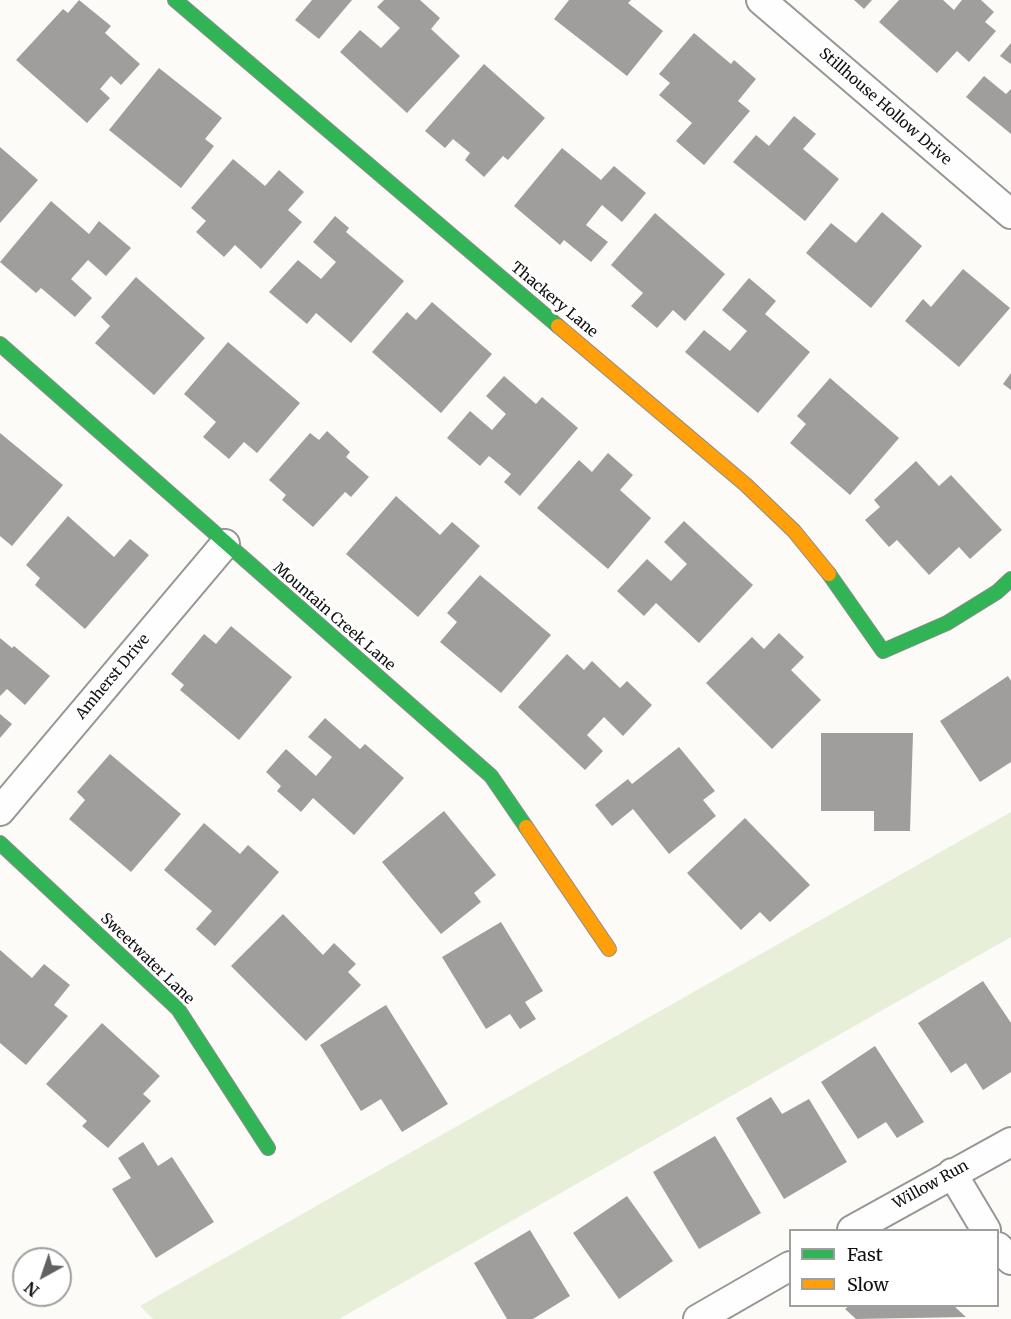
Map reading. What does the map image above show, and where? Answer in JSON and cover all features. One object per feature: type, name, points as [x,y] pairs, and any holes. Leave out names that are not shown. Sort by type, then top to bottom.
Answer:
[{"type":"street","name":"Thackery Lane","points":[[175,0],[746,485],[794,531],[844,593],[883,651],[946,622],[997,592],[1011,579]]},
{"type":"street","name":"Stillhouse Hollow Drive","points":[[760,0],[1011,214]]},
{"type":"street","name":"Mountain Creek Lane","points":[[0,344],[491,776],[609,948]]},
{"type":"street","name":"Amherst Drive","points":[[0,811],[225,544]]},
{"type":"street","name":"Sweetwater Lane","points":[[0,843],[178,1009],[268,1148]]},
{"type":"street","name":"Willow Run","points":[[854,1229],[1011,1142]]},
{"type":"street","points":[[952,1173],[985,1229]]},
{"type":"street","points":[[999,1248],[1011,1260]]},
{"type":"street","points":[[698,1319],[789,1267]]},
{"type":"green space","points":[[1011,812],[1011,937],[339,1319],[153,1319],[140,1306]]},
{"type":"building","points":[[79,0],[111,26],[105,33],[140,64],[121,85],[111,76],[100,89],[110,98],[87,123],[16,60],[63,9],[68,13]]},
{"type":"building","points":[[312,0],[352,0],[319,39],[295,20]]},
{"type":"building","points":[[384,0],[420,0],[440,18],[431,29],[460,56],[407,113],[340,52],[360,30],[381,48],[400,28],[377,7]]},
{"type":"building","points":[[569,0],[631,0],[628,3],[663,31],[627,76],[554,19]]},
{"type":"building","points":[[854,0],[872,0],[864,9]]},
{"type":"building","points":[[899,0],[943,0],[954,10],[962,0],[981,0],[994,12],[985,22],[996,31],[969,62],[957,51],[937,73],[879,22]]},
{"type":"building","points":[[694,33],[731,64],[734,60],[756,79],[738,101],[750,111],[704,165],[676,141],[692,123],[659,95],[670,83],[659,74]]},
{"type":"building","points":[[1011,43],[1011,64],[1000,56]]},
{"type":"building","points":[[484,64],[545,118],[508,160],[503,156],[484,177],[465,160],[470,153],[453,139],[445,148],[425,131]]},
{"type":"building","points":[[159,68],[222,118],[205,139],[214,146],[181,188],[109,130]]},
{"type":"building","points":[[984,76],[1006,94],[1011,89],[1011,134],[966,97]]},
{"type":"building","points":[[794,116],[816,134],[803,149],[839,179],[805,221],[733,162],[756,135],[769,146]]},
{"type":"building","points":[[0,147],[38,180],[0,223]]},
{"type":"building","points":[[562,148],[601,180],[614,166],[646,193],[622,222],[602,205],[586,225],[608,242],[591,262],[564,240],[560,245],[514,206]]},
{"type":"building","points":[[233,159],[265,186],[279,170],[304,192],[288,210],[302,222],[261,269],[235,245],[224,257],[196,232],[206,221],[191,208]]},
{"type":"building","points":[[51,201],[89,234],[99,221],[131,248],[106,276],[88,260],[71,279],[92,298],[75,317],[41,288],[36,293],[0,262]]},
{"type":"building","points":[[882,212],[922,246],[871,308],[806,253],[831,223],[856,243]]},
{"type":"building","points":[[655,213],[725,274],[685,321],[673,310],[657,328],[631,306],[643,293],[611,265]]},
{"type":"building","points":[[335,216],[349,228],[346,232],[404,281],[351,343],[316,313],[307,324],[269,292],[298,260],[321,279],[336,262],[313,242]]},
{"type":"building","points":[[963,269],[1010,308],[959,367],[905,321],[923,299],[931,307]]},
{"type":"building","points":[[136,277],[205,338],[154,395],[95,343],[110,326],[101,317]]},
{"type":"building","points":[[749,278],[776,301],[765,314],[810,352],[758,413],[685,352],[704,330],[730,351],[747,331],[722,310]]},
{"type":"building","points":[[432,302],[492,354],[441,413],[372,352],[407,312],[416,320]]},
{"type":"building","points":[[228,342],[300,403],[257,453],[244,442],[229,459],[203,437],[216,422],[184,394]]},
{"type":"building","points":[[1011,373],[1011,390],[1003,384]]},
{"type":"building","points":[[504,376],[536,404],[542,397],[578,428],[520,496],[504,482],[511,474],[489,456],[480,466],[447,438],[470,411],[492,430],[506,414],[486,396]]},
{"type":"building","points":[[830,378],[899,438],[850,495],[790,443],[806,424],[797,416]]},
{"type":"building","points":[[327,431],[350,452],[346,457],[369,477],[351,497],[345,492],[313,527],[282,500],[286,495],[269,480],[310,433],[319,440]]},
{"type":"building","points":[[0,433],[63,485],[12,546],[0,536]]},
{"type":"building","points":[[608,453],[633,475],[620,490],[651,518],[608,569],[537,508],[579,460],[592,472]]},
{"type":"building","points":[[916,461],[939,486],[951,475],[1002,530],[970,559],[959,547],[929,575],[897,540],[889,547],[865,520],[880,507],[874,500]]},
{"type":"building","points":[[396,496],[440,535],[452,522],[480,546],[418,617],[346,554]]},
{"type":"building","points":[[68,516],[114,557],[130,539],[149,555],[85,629],[35,585],[40,578],[26,565]]},
{"type":"building","points":[[684,521],[753,585],[699,643],[656,603],[644,616],[617,591],[647,559],[671,581],[687,564],[664,542]]},
{"type":"building","points":[[480,575],[551,635],[501,693],[440,642],[457,622],[447,613]]},
{"type":"building","points":[[231,626],[292,677],[239,740],[180,690],[184,685],[171,674],[204,634],[216,644]]},
{"type":"building","points":[[779,633],[804,657],[791,670],[821,700],[772,749],[706,683],[752,637],[764,649]]},
{"type":"building","points":[[0,638],[12,648],[14,646],[50,676],[25,705],[7,689],[0,696]]},
{"type":"building","points":[[567,654],[584,670],[592,661],[620,688],[627,681],[652,705],[623,736],[604,717],[587,735],[603,751],[585,770],[518,707]]},
{"type":"building","points":[[1008,676],[1011,681],[1011,762],[980,782],[940,721]]},
{"type":"building","points":[[0,714],[12,724],[0,738]]},
{"type":"building","points":[[325,718],[360,749],[365,744],[404,778],[354,835],[313,798],[301,812],[277,791],[281,786],[266,772],[286,749],[316,776],[332,757],[308,737]]},
{"type":"building","points":[[821,733],[913,733],[910,831],[874,831],[874,811],[821,811]]},
{"type":"building","points":[[679,747],[715,791],[703,800],[716,816],[669,854],[633,809],[612,826],[595,805],[628,779],[632,784]]},
{"type":"building","points":[[110,754],[181,814],[131,872],[69,819],[85,800],[77,792]]},
{"type":"building","points":[[444,811],[496,875],[474,893],[481,902],[441,934],[382,862]]},
{"type":"building","points":[[745,818],[810,885],[770,922],[760,912],[741,930],[687,873]]},
{"type":"building","points":[[204,823],[240,854],[248,845],[279,872],[215,946],[196,929],[212,911],[164,870]]},
{"type":"building","points":[[283,914],[323,955],[334,943],[356,964],[348,972],[361,985],[306,1041],[231,966]]},
{"type":"building","points":[[501,922],[543,991],[525,1002],[536,1019],[520,1029],[510,1014],[486,1029],[442,957]]},
{"type":"building","points":[[0,950],[32,978],[44,964],[70,985],[54,1005],[68,1016],[26,1065],[0,1043]]},
{"type":"building","points":[[983,981],[1011,1023],[1011,1072],[983,1090],[966,1063],[951,1073],[918,1023]]},
{"type":"building","points":[[386,1005],[448,1104],[402,1132],[381,1099],[361,1111],[320,1045]]},
{"type":"building","points":[[102,1023],[160,1076],[143,1094],[151,1101],[108,1148],[82,1126],[87,1121],[46,1084]]},
{"type":"building","points":[[875,1046],[924,1122],[897,1138],[886,1122],[858,1139],[821,1082]]},
{"type":"building","points":[[771,1097],[782,1114],[809,1099],[847,1162],[784,1199],[736,1118]]},
{"type":"building","points":[[715,1136],[761,1213],[699,1249],[653,1172]]},
{"type":"building","points":[[143,1142],[158,1166],[172,1157],[214,1222],[156,1258],[112,1189],[131,1178],[118,1158]]},
{"type":"building","points":[[627,1196],[673,1261],[619,1299],[573,1233]]},
{"type":"building","points":[[530,1230],[570,1296],[533,1319],[507,1319],[474,1263]]},
{"type":"building","points":[[848,1307],[955,1307],[966,1317],[856,1319],[845,1309]]},
{"type":"traffic: fast","points":[[175,0],[558,326]]},
{"type":"traffic: fast","points":[[0,344],[491,776],[526,827]]},
{"type":"traffic: fast","points":[[829,574],[883,651],[947,623],[997,592],[1011,579]]},
{"type":"traffic: fast","points":[[0,843],[178,1009],[268,1148]]},
{"type":"traffic: slow","points":[[558,326],[746,485],[794,531],[829,574]]},
{"type":"traffic: slow","points":[[526,827],[609,949]]}]
